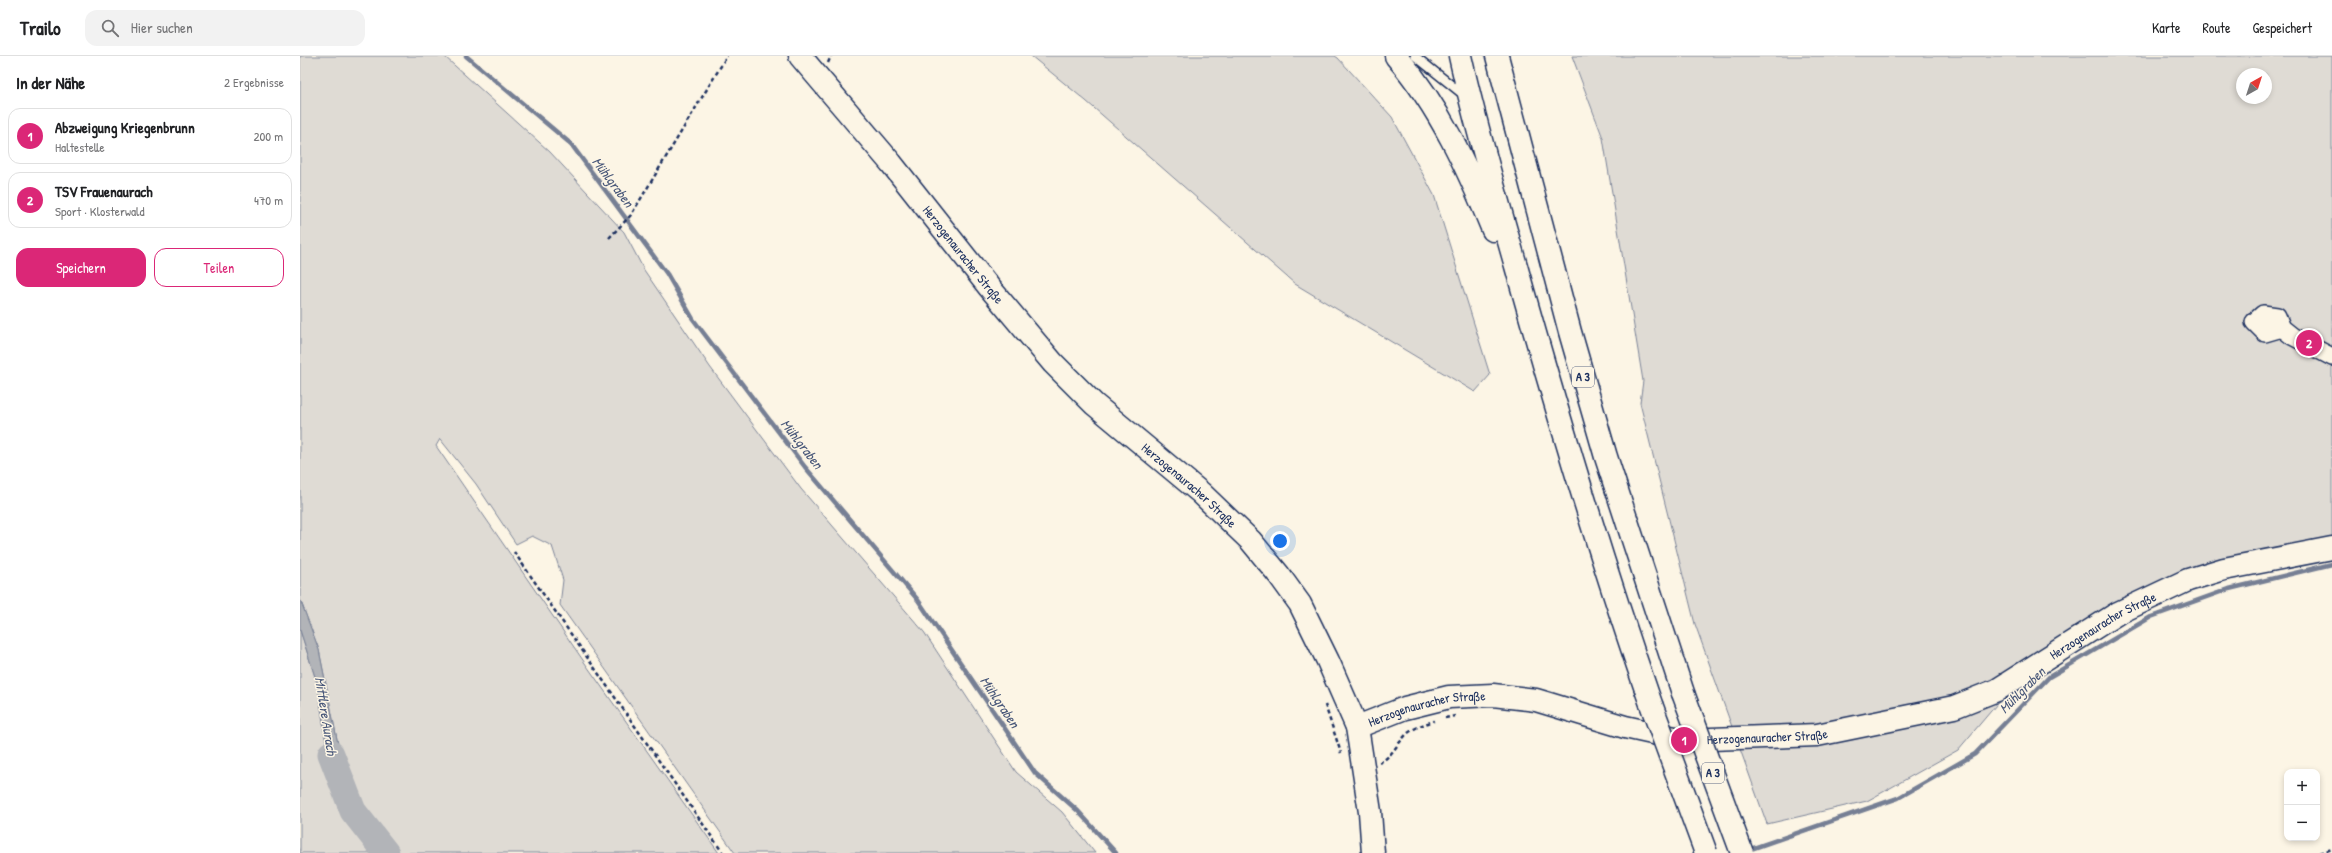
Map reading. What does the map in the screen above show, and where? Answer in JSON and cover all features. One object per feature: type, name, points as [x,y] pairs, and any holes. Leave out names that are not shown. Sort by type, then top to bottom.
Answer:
[{"type":"main road","name":"Herzogenauracher Straße","points":[[800,56],[890,163],[989,288],[1053,363],[1094,404],[1201,494],[1250,541],[1279,575],[1300,604],[1328,661],[1357,727],[1405,708],[1449,697],[1494,694],[1536,700],[1626,727],[1684,740],[1816,735],[1954,707],[1996,690],[2118,613],[2188,580],[2224,569],[2332,548]]},
{"type":"main road","points":[[1396,56],[1412,75],[1443,122],[1474,184],[1537,344]]},
{"type":"main road","points":[[1460,56],[1470,100],[1537,344],[1622,620],[1651,704],[1706,853]]},
{"type":"main road","name":"A 3","points":[[1497,56],[1570,332],[1597,427],[1683,692],[1742,853]]},
{"type":"main road","points":[[1357,727],[1370,812],[1373,853]]},
{"type":"street","points":[[2282,328],[2292,336],[2332,357]]},
{"type":"lane","points":[[1416,56],[1470,100]]},
{"type":"path","points":[[610,238],[631,215],[727,56]]},
{"type":"path","points":[[514,552],[723,853]]},
{"type":"path","points":[[2320,853],[2332,849]]},
{"type":"shaded area","points":[[300,56],[444,56],[550,152],[624,232],[644,270],[710,367],[801,489],[924,632],[1016,772],[1062,812],[1095,853],[735,853],[560,605],[563,580],[552,546],[532,536],[516,544],[476,484],[440,439],[436,446],[587,666],[719,853],[398,853],[360,805],[341,759],[319,650],[300,599]]},
{"type":"shaded area","points":[[1031,56],[1335,56],[1338,58],[1392,117],[1434,195],[1490,375],[1475,392],[1295,284],[1086,101]]},
{"type":"shaded area","points":[[1572,56],[2332,56],[2332,540],[2205,564],[2035,659],[1958,750],[1867,801],[1767,824],[1695,624],[1640,403],[1643,381],[1603,138]]},
{"type":"shaded area","points":[[300,630],[318,686],[328,757],[355,810],[369,829],[375,844],[382,853],[300,853]]},
{"type":"water","points":[[300,599],[319,650],[341,759],[360,805],[398,853],[382,853],[375,844],[369,829],[355,810],[328,757],[318,686],[300,630]]},
{"type":"waterway","name":"Mühlgraben","points":[[466,56],[571,144],[667,274],[693,319],[805,467],[918,600],[1035,773],[1078,811],[1116,853]]},
{"type":"waterway","name":"Mühlgraben","points":[[1748,850],[1898,798],[1975,754],[2049,677],[2151,617],[2229,589],[2332,564]]},
{"type":"waterway","name":"Mittlere Aurach","points":[[331,754],[353,811],[386,853]]},
{"type":"place","name":"TSV Frauenaurach","points":[[2309,343]]},
{"type":"place","name":"Abzweigung Kriegenbrunn","points":[[1684,740]]}]
